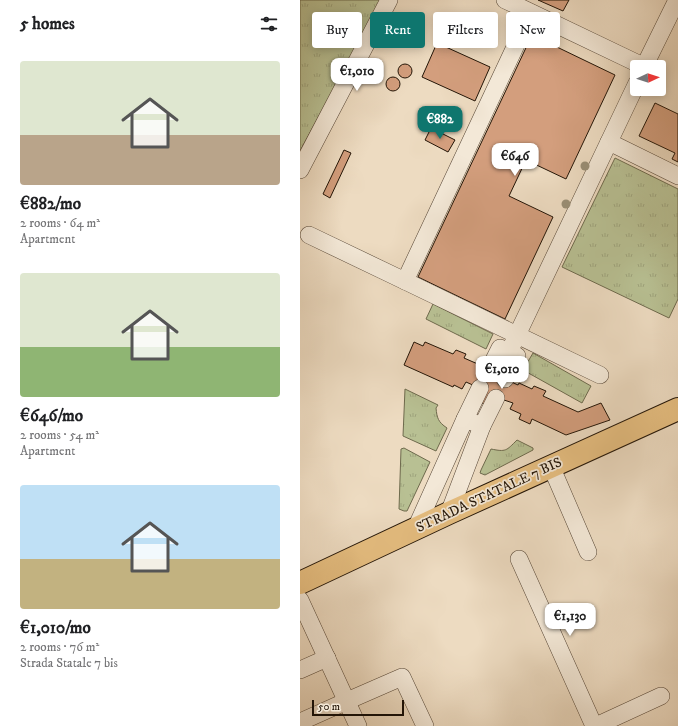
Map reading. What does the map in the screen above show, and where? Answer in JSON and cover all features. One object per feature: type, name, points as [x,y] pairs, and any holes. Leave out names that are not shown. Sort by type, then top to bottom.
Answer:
[{"type":"main road","name":"STRADA STATALE 7 BIS","points":[[300,583],[416,528],[678,409]]},
{"type":"street","points":[[300,170],[389,0]]},
{"type":"street","points":[[505,0],[529,12]]},
{"type":"street","points":[[648,60],[677,0]]},
{"type":"street","points":[[560,27],[630,60]]},
{"type":"street","points":[[405,281],[515,48]]},
{"type":"street","points":[[509,352],[631,96]]},
{"type":"street","points":[[609,142],[678,176]]},
{"type":"street","points":[[309,235],[600,375]]},
{"type":"street","points":[[488,372],[500,348],[517,356],[505,379]]},
{"type":"street","points":[[416,528],[480,388]]},
{"type":"street","points":[[449,513],[482,426],[496,398]]},
{"type":"street","points":[[465,419],[482,426]]},
{"type":"street","points":[[551,466],[588,552]]},
{"type":"street","points":[[519,559],[595,726],[661,696]]},
{"type":"street","points":[[300,600],[358,726]]},
{"type":"street","points":[[300,670],[327,658]]},
{"type":"street","points":[[300,722],[402,677],[425,726]]},
{"type":"green space","points":[[300,0],[380,0],[374,12],[370,12],[370,20],[362,35],[362,12],[312,12],[312,48],[356,48],[300,151]]},
{"type":"green space","points":[[615,158],[678,189],[678,299],[669,318],[562,267]]},
{"type":"green space","points":[[433,304],[493,334],[486,349],[426,319]]},
{"type":"green space","points":[[533,353],[591,386],[582,403],[523,370]]},
{"type":"green space","points":[[405,389],[438,405],[436,408],[438,417],[440,422],[447,428],[436,451],[403,436]]},
{"type":"green space","points":[[517,440],[533,448],[533,450],[485,475],[480,473],[491,449],[506,450]]},
{"type":"green space","points":[[404,448],[430,462],[407,511],[399,509],[401,449]]},
{"type":"building","points":[[538,0],[569,0],[563,11]]},
{"type":"building","points":[[435,48],[448,48],[490,67],[475,101],[422,77]]},
{"type":"building","points":[[526,48],[559,48],[615,75],[566,179],[526,160],[509,196],[553,217],[505,319],[418,277]]},
{"type":"building","points":[[405,64],[410,66],[412,71],[410,76],[405,78],[400,76],[398,71],[400,66]]},
{"type":"building","points":[[373,67],[378,69],[380,74],[378,79],[373,81],[368,79],[366,74],[368,69]]},
{"type":"building","points":[[393,77],[398,79],[400,84],[398,89],[393,91],[388,89],[386,84],[388,79]]},
{"type":"building","points":[[655,103],[678,114],[678,162],[672,159],[675,153],[639,136]]},
{"type":"building","points":[[431,128],[455,140],[448,152],[425,140]]},
{"type":"building","points":[[344,150],[351,153],[330,198],[323,194]]},
{"type":"building","points":[[414,342],[423,346],[425,342],[453,354],[456,350],[466,354],[464,358],[480,365],[479,367],[518,385],[519,383],[532,389],[534,386],[546,391],[543,396],[578,412],[601,403],[610,420],[566,435],[532,419],[530,424],[519,419],[521,414],[510,409],[513,403],[495,397],[491,406],[479,402],[484,390],[466,382],[462,389],[454,385],[453,387],[404,365]]}]
